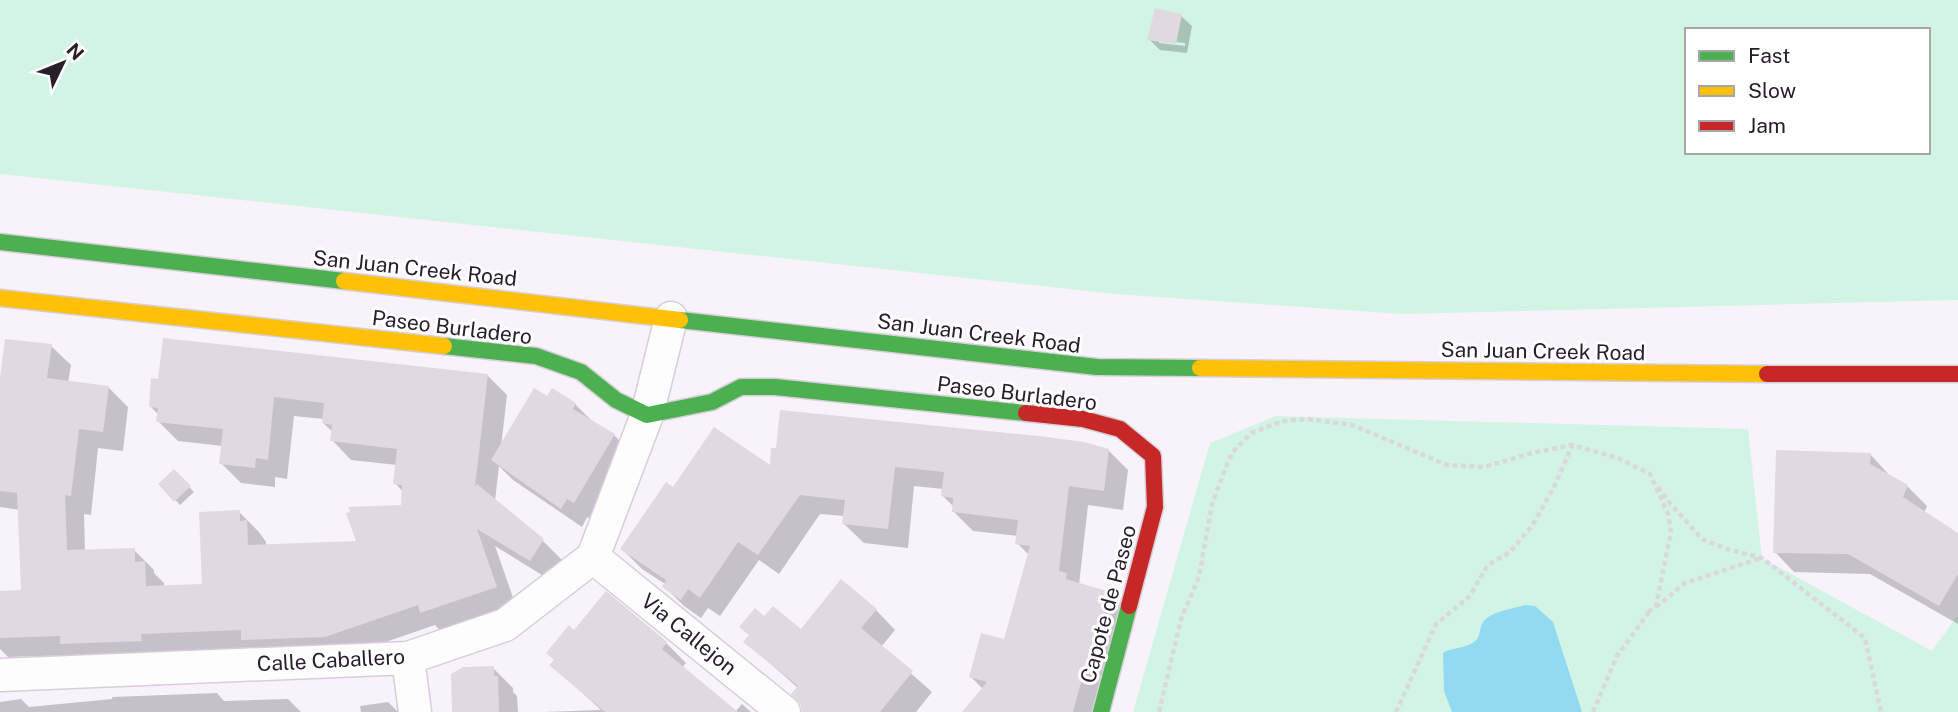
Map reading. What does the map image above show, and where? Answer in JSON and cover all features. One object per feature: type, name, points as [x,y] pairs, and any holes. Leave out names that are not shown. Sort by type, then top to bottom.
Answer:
[{"type":"main road","name":"San Juan Creek Road","points":[[0,242],[1097,367],[1958,374]]},
{"type":"main road","name":"Paseo Burladero","points":[[0,298],[536,356],[581,372],[616,400],[647,415],[712,402],[741,387],[775,387],[1083,419],[1120,429],[1153,456],[1155,507]]},
{"type":"main road","name":"Capote de Paseo","points":[[1101,712],[1155,507]]},
{"type":"street","points":[[593,557],[647,415],[671,318]]},
{"type":"street","name":"Calle Caballero","points":[[0,675],[408,658],[505,625],[593,557]]},
{"type":"street","name":"Via Callejon","points":[[593,557],[785,712]]},
{"type":"street","points":[[408,658],[415,712]]},
{"type":"path","points":[[1159,712],[1181,619],[1199,577],[1212,504],[1232,453],[1251,433],[1283,421],[1308,419],[1352,425],[1447,465],[1484,467],[1572,445],[1618,458],[1650,474],[1669,502],[1702,539],[1762,558],[1865,638],[1881,712]]},
{"type":"path","points":[[1396,712],[1436,624],[1469,597],[1489,565],[1510,552],[1532,526],[1554,487],[1572,445]]},
{"type":"path","points":[[1650,474],[1668,514],[1671,532],[1656,606]]},
{"type":"path","points":[[1593,712],[1617,656],[1647,613],[1685,583],[1762,558]]},
{"type":"green space","points":[[0,0],[1958,0],[1958,300],[1402,314],[1115,294],[0,174]]},
{"type":"green space","points":[[1276,416],[1748,429],[1762,558],[1932,651],[1958,615],[1958,712],[1133,712],[1210,443]]},
{"type":"water","points":[[1525,605],[1535,606],[1553,622],[1582,712],[1452,712],[1444,691],[1443,653],[1474,642],[1483,622],[1492,615]]},
{"type":"building","points":[[1155,8],[1182,14],[1176,44],[1147,40]]},
{"type":"building","points":[[163,338],[488,374],[475,487],[477,484],[544,539],[530,561],[477,529],[497,587],[420,613],[418,605],[325,637],[241,640],[241,630],[141,634],[142,641],[60,644],[60,636],[0,638],[0,591],[21,590],[17,493],[0,491],[0,378],[5,339],[52,344],[47,378],[109,386],[103,432],[79,429],[71,496],[65,495],[67,550],[135,548],[135,562],[145,561],[146,586],[202,584],[199,512],[240,510],[240,521],[247,520],[248,545],[356,541],[346,513],[350,512],[348,507],[401,505],[402,485],[393,484],[397,449],[330,441],[332,425],[322,423],[324,403],[274,397],[268,460],[256,458],[255,468],[219,464],[223,429],[156,422],[158,408],[149,407],[151,378],[158,379]]},
{"type":"building","points":[[534,388],[547,396],[552,388],[576,403],[573,409],[615,434],[574,503],[567,499],[561,509],[491,460]]},
{"type":"building","points":[[780,410],[1039,436],[1084,442],[1109,449],[1104,491],[1069,486],[1059,571],[1067,573],[1066,579],[1110,592],[1089,672],[1084,671],[1073,712],[962,712],[987,682],[969,677],[981,633],[1004,639],[1030,546],[1015,544],[1018,520],[952,512],[953,498],[941,496],[944,472],[895,467],[888,529],[842,524],[845,500],[800,495],[758,555],[738,542],[700,598],[688,589],[681,600],[662,587],[666,580],[620,549],[666,482],[673,487],[714,427],[770,465],[771,448],[776,448]]},
{"type":"building","points":[[1776,450],[1871,453],[1870,464],[1908,485],[1903,497],[1958,533],[1958,574],[1939,606],[1848,554],[1773,553]]},
{"type":"building","points":[[174,469],[191,486],[174,502],[158,484]]},
{"type":"building","points":[[841,579],[877,609],[861,628],[913,671],[880,712],[802,712],[801,705],[791,694],[798,686],[743,642],[749,635],[739,627],[755,608],[764,616],[773,606],[801,629]]},
{"type":"building","points":[[606,591],[667,642],[662,649],[738,712],[605,712],[549,665],[554,660],[546,653],[569,625],[574,630]]},
{"type":"building","points":[[494,666],[494,676],[498,676],[499,712],[452,712],[451,674],[463,667]]},
{"type":"traffic: fast","points":[[0,242],[344,281]]},
{"type":"traffic: fast","points":[[680,320],[1097,367],[1200,368]]},
{"type":"traffic: fast","points":[[444,346],[536,356],[581,372],[616,400],[647,415],[712,402],[741,387],[775,387],[1026,413]]},
{"type":"traffic: fast","points":[[1101,712],[1129,606]]},
{"type":"traffic: slow","points":[[344,281],[680,320]]},
{"type":"traffic: slow","points":[[0,298],[444,346]]},
{"type":"traffic: slow","points":[[1200,368],[1767,374]]},
{"type":"traffic: jam","points":[[1767,374],[1958,374]]},
{"type":"traffic: jam","points":[[1026,413],[1083,419],[1120,429],[1153,456],[1155,507],[1129,606]]}]
